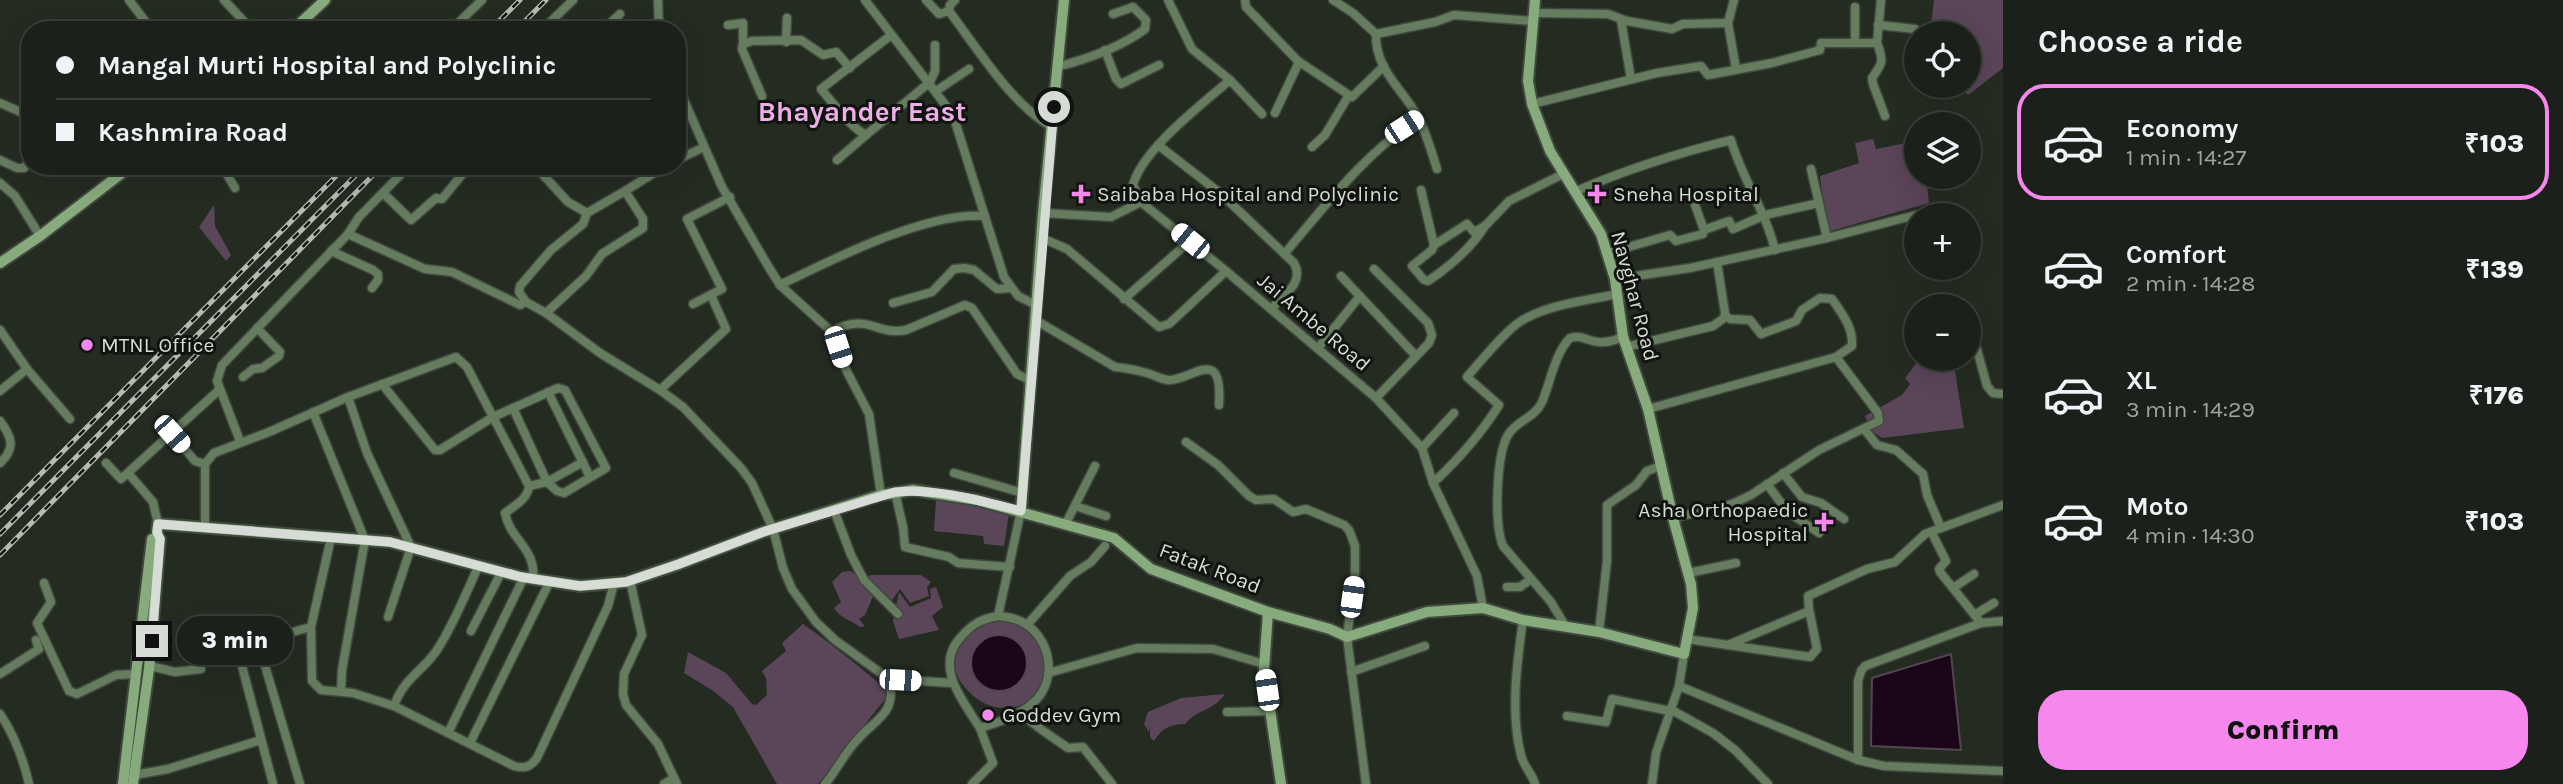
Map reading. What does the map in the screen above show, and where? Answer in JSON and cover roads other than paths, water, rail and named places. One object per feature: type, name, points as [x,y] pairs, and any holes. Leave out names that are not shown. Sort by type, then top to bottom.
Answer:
[{"type":"main road","points":[[303,21],[325,0]]},
{"type":"main road","points":[[1021,511],[1043,213],[1064,0]]},
{"type":"main road","name":"Navghar Road","points":[[1535,0],[1528,81],[1532,104],[1550,150],[1573,192],[1591,215],[1608,253],[1625,342],[1648,409],[1688,573],[1693,608],[1684,653]]},
{"type":"main road","points":[[0,262],[40,236],[119,175]]},
{"type":"main road","name":"Fatak Road","points":[[157,533],[205,526],[390,542],[528,578],[580,586],[630,580],[772,529],[881,495],[925,492],[977,500],[1114,538],[1152,569],[1268,612],[1330,629],[1347,637]]},
{"type":"main road","points":[[133,780],[149,666],[157,533]]},
{"type":"main road","points":[[123,784],[157,533]]},
{"type":"main road","points":[[1347,637],[1427,612],[1483,608],[1522,620],[1599,632],[1684,653]]},
{"type":"main road","points":[[1268,612],[1264,664],[1281,784]]},
{"type":"street","points":[[129,0],[145,21]]},
{"type":"street","points":[[224,0],[244,21]]},
{"type":"street","points":[[460,21],[482,0]]},
{"type":"street","points":[[551,21],[573,0]]},
{"type":"street","points":[[658,0],[659,21]]},
{"type":"street","points":[[865,0],[953,115],[1004,277],[1024,301],[1038,306]]},
{"type":"street","points":[[926,0],[939,14],[949,11]]},
{"type":"street","points":[[955,0],[949,11],[1023,106],[1052,127]]},
{"type":"street","points":[[1168,0],[1192,50],[1230,80],[1262,114]]},
{"type":"street","points":[[1245,0],[1246,7],[1299,62],[1352,97],[1384,66]]},
{"type":"street","points":[[1333,0],[1377,34]]},
{"type":"street","points":[[1734,0],[1728,23],[1736,69]]},
{"type":"street","points":[[1881,0],[1877,43],[1882,62],[1872,78],[1885,116]]},
{"type":"street","points":[[1057,67],[1133,38],[1144,29],[1146,20],[1134,4],[1113,14]]},
{"type":"street","points":[[1855,7],[1855,43]]},
{"type":"street","points":[[613,21],[620,14]]},
{"type":"street","points":[[1377,34],[1435,22],[1454,15],[1534,17],[1608,14],[1620,20],[1672,29],[1683,24],[1728,23]]},
{"type":"street","points":[[786,41],[787,18]]},
{"type":"street","points":[[1620,20],[1631,79]]},
{"type":"street","points":[[728,25],[743,23],[742,49],[762,96]]},
{"type":"street","points":[[1878,25],[1904,28]]},
{"type":"street","points":[[1377,34],[1376,52],[1419,118],[1437,169]]},
{"type":"street","points":[[866,135],[839,111],[821,89],[890,36]]},
{"type":"street","points":[[743,44],[752,41],[801,40],[823,54],[836,51],[850,68]]},
{"type":"street","points":[[1532,104],[1631,79],[1701,66],[1707,75],[1736,69],[1815,52],[1820,50],[1821,43],[1877,43]]},
{"type":"street","points":[[837,160],[930,82],[934,71],[935,45]]},
{"type":"street","points":[[1105,50],[1116,79],[1121,84],[1159,65]]},
{"type":"street","points":[[1275,113],[1299,62]]},
{"type":"street","points":[[936,91],[969,69]]},
{"type":"street","points":[[1226,271],[1141,202],[1133,185],[1135,177],[1158,145],[1230,80]]},
{"type":"street","points":[[1312,147],[1325,135],[1349,95]]},
{"type":"street","points":[[0,103],[21,112]]},
{"type":"street","points":[[686,105],[722,187],[780,285],[832,331],[842,362],[869,414],[881,495]]},
{"type":"street","points":[[1285,253],[1364,162],[1394,134],[1419,118]]},
{"type":"street","points":[[1573,192],[1624,170],[1673,154],[1731,140],[1765,215],[1775,250]]},
{"type":"street","points":[[1158,145],[1220,193],[1294,263],[1298,276],[1295,284],[1271,309]]},
{"type":"street","points":[[686,156],[704,147]]},
{"type":"street","points":[[0,160],[21,168]]},
{"type":"street","points":[[1811,169],[1827,238]]},
{"type":"street","points":[[1485,226],[1474,232],[1467,223],[1434,245],[1432,250],[1412,266],[1428,282],[1475,242],[1485,226],[1509,201],[1563,174]]},
{"type":"street","points":[[227,175],[235,188]]},
{"type":"street","points":[[240,441],[219,390],[218,373],[222,365],[401,175]]},
{"type":"street","points":[[383,193],[411,220],[436,198],[442,199],[462,175]]},
{"type":"street","points":[[543,175],[568,202],[587,213]]},
{"type":"street","points":[[651,175],[587,213],[583,223],[551,250],[520,286],[519,292],[526,302],[546,313],[610,360],[660,390],[703,426],[752,483],[772,529],[792,589],[835,640],[889,679],[952,683]]},
{"type":"street","points":[[0,183],[15,196],[40,236]]},
{"type":"street","points":[[1422,190],[1434,245]]},
{"type":"street","points":[[546,313],[586,276],[602,254],[643,228],[643,219],[625,191]]},
{"type":"street","points":[[693,304],[722,289],[687,219],[730,197]]},
{"type":"street","points":[[1043,213],[1111,217],[1141,202]]},
{"type":"street","points":[[1608,253],[1670,234],[1676,241],[1703,234],[1704,230],[1729,221],[1733,229],[1765,215],[1819,202]]},
{"type":"street","points":[[1695,205],[1704,230]]},
{"type":"street","points":[[780,285],[835,258],[894,235],[958,216],[985,216]]},
{"type":"street","points":[[1615,279],[1775,250],[1904,219]]},
{"type":"street","points":[[348,234],[425,269],[452,272],[520,305],[526,302]]},
{"type":"street","name":"Jai Ambe Road","points":[[1042,238],[1067,249],[1154,325],[1163,327],[1226,271],[1318,348],[1376,398],[1422,447],[1433,483],[1477,576],[1483,608]]},
{"type":"street","points":[[1124,299],[1190,241]]},
{"type":"street","points":[[331,251],[373,270],[378,275],[378,281],[372,288]]},
{"type":"street","points":[[1648,409],[1836,356],[1852,346],[1853,335],[1848,323],[1832,299],[1828,298],[1820,298],[1802,310],[1796,321],[1761,334],[1750,320],[1730,320],[1725,316],[1717,262]]},
{"type":"street","points":[[893,303],[932,292],[954,269],[974,270],[997,289],[1011,288]]},
{"type":"street","points":[[1374,269],[1431,329],[1429,343],[1376,398]]},
{"type":"street","points":[[1341,276],[1416,356]]},
{"type":"street","points":[[1433,483],[1462,457],[1480,436],[1499,405],[1467,377],[1485,357],[1520,322],[1550,308],[1617,294]]},
{"type":"street","points":[[660,390],[726,328],[711,295]]},
{"type":"street","points":[[1318,348],[1360,296]]},
{"type":"street","points":[[832,331],[858,322],[899,331],[906,330],[965,305],[972,308],[1017,374],[1032,381]]},
{"type":"street","points":[[1566,627],[1551,602],[1508,553],[1499,536],[1499,486],[1506,437],[1514,426],[1538,409],[1556,362],[1570,338],[1579,336],[1592,341],[1625,342],[1713,326],[1725,316]]},
{"type":"street","points":[[1037,321],[1115,367],[1129,368],[1172,380],[1200,369],[1208,370],[1218,379],[1220,385],[1219,405]]},
{"type":"street","points":[[243,377],[279,356],[280,352],[257,328]]},
{"type":"street","points":[[0,330],[27,369],[70,419]]},
{"type":"street","points":[[1673,518],[1732,504],[1819,450],[1879,421],[1878,413],[1836,356]]},
{"type":"street","points":[[205,526],[205,464],[214,453],[382,384],[456,357],[461,360],[529,486],[529,493],[505,513],[507,523],[533,560],[528,578],[448,733]]},
{"type":"street","points":[[1981,364],[1987,386],[1993,393],[2003,394]]},
{"type":"street","points":[[0,391],[27,369]]},
{"type":"street","points":[[382,384],[435,450],[443,449],[493,417],[548,392],[558,388],[565,390],[606,468],[564,493],[557,491],[547,482],[513,408]]},
{"type":"street","points":[[106,463],[121,479],[129,474],[219,390]]},
{"type":"street","points":[[548,392],[590,477]]},
{"type":"street","points":[[348,397],[367,453],[411,547],[388,617]]},
{"type":"street","points":[[313,412],[365,540],[342,670],[341,691]]},
{"type":"street","points":[[1422,447],[1454,414]]},
{"type":"street","points":[[0,421],[12,442],[12,448],[0,463]]},
{"type":"street","points":[[1864,429],[1877,445],[1896,450],[1923,474],[1927,495],[1941,528]]},
{"type":"street","points":[[172,434],[195,461],[205,464]]},
{"type":"street","points":[[1186,442],[1218,465],[1249,496],[1256,499],[1274,499],[1293,512],[1306,509],[1344,525],[1349,530],[1356,555],[1347,637],[1367,784]]},
{"type":"street","points":[[529,486],[547,482],[583,462]]},
{"type":"street","points":[[1065,525],[1095,466]]},
{"type":"street","points":[[1599,632],[1606,561],[1607,505],[1636,485],[1647,471],[1661,467]]},
{"type":"street","points":[[954,473],[1023,494]]},
{"type":"street","points":[[1783,473],[1802,497],[1821,503],[1844,519]]},
{"type":"street","points":[[129,474],[153,502],[157,533]]},
{"type":"street","points":[[1767,484],[1787,511],[1819,533]]},
{"type":"street","points":[[895,492],[905,548],[948,557],[958,563],[1010,567]]},
{"type":"street","points":[[1687,639],[1810,657],[1816,649],[1808,596],[1867,569],[1895,562],[1925,534],[2003,505]]},
{"type":"street","points":[[1075,506],[1106,516]]},
{"type":"street","points":[[834,510],[850,555],[864,580],[898,614]]},
{"type":"street","points":[[998,616],[1021,511]]},
{"type":"street","points":[[1934,537],[1946,561],[1940,571],[1981,623]]},
{"type":"street","points":[[331,538],[311,627],[313,684],[321,690],[341,691],[394,706],[522,768],[532,763],[605,613],[614,583]]},
{"type":"street","points":[[1027,625],[1070,576],[1091,562],[1105,546]]},
{"type":"street","points":[[1688,573],[1736,563]]},
{"type":"street","points":[[394,706],[398,693],[436,651],[479,565]]},
{"type":"street","points":[[471,631],[502,571]]},
{"type":"street","points":[[1953,588],[1974,573]]},
{"type":"street","points":[[1507,587],[1520,587],[1531,579]]},
{"type":"street","points":[[630,580],[642,635],[624,674],[623,694],[626,705],[658,744],[676,781],[664,784]]},
{"type":"street","points":[[470,743],[550,581]]},
{"type":"street","points":[[44,583],[51,602],[37,623],[69,691],[77,694],[116,675],[136,674]]},
{"type":"street","points":[[1976,614],[1994,603]]},
{"type":"street","points":[[1728,645],[1809,611]]},
{"type":"street","points":[[972,784],[993,762],[980,728],[952,683],[949,659],[955,643],[980,619],[998,616],[1015,619],[1027,625],[1040,638],[1048,654],[1045,689],[1034,702],[1020,712],[980,728]]},
{"type":"street","points":[[1522,620],[1515,674],[1517,738],[1523,764],[1535,784]]},
{"type":"street","points":[[1858,760],[1858,681],[1865,666],[1981,623],[2003,621]]},
{"type":"street","points":[[273,784],[237,647],[311,627]]},
{"type":"street","points":[[0,674],[39,649],[36,640]]},
{"type":"street","points":[[258,642],[300,784]]},
{"type":"street","points":[[1352,671],[1425,646]]},
{"type":"street","points":[[1048,673],[1137,648],[1213,649],[1264,664]]},
{"type":"street","points":[[1652,784],[1656,753],[1679,686],[1684,653]]},
{"type":"street","points":[[149,666],[175,672],[201,669]]},
{"type":"street","points":[[825,784],[857,739],[882,718],[891,702],[889,679]]},
{"type":"street","points":[[1679,686],[1858,760],[1884,766],[2003,771]]},
{"type":"street","points":[[1567,716],[1606,722],[1612,699],[1670,710],[1713,733],[1735,750],[1768,784]]},
{"type":"street","points":[[1227,712],[1270,711]]},
{"type":"street","points":[[1020,712],[1033,725],[1068,748],[1083,747],[1112,784]]},
{"type":"street","points":[[0,714],[22,754],[29,784]]},
{"type":"street","points":[[133,780],[261,740]]},
{"type":"railway","points":[[499,21],[520,0]]},
{"type":"railway","points":[[525,21],[546,0]]},
{"type":"railway","points":[[0,515],[337,175]]},
{"type":"railway","points":[[0,534],[356,175]]},
{"type":"railway","points":[[0,555],[373,175]]},
{"type":"place","name":"Saibaba Hospital and Polyclinic","points":[[1081,194]]},
{"type":"place","name":"Sneha Hospital","points":[[1597,194]]},
{"type":"place","name":"MTNL Office","points":[[87,345]]},
{"type":"place","name":"Asha Orthopaedic Hospital","points":[[1824,522]]},
{"type":"place","name":"Goddev Gym","points":[[988,715]]},
{"type":"district","name":"Bhayander East","points":[[862,111]]}]
